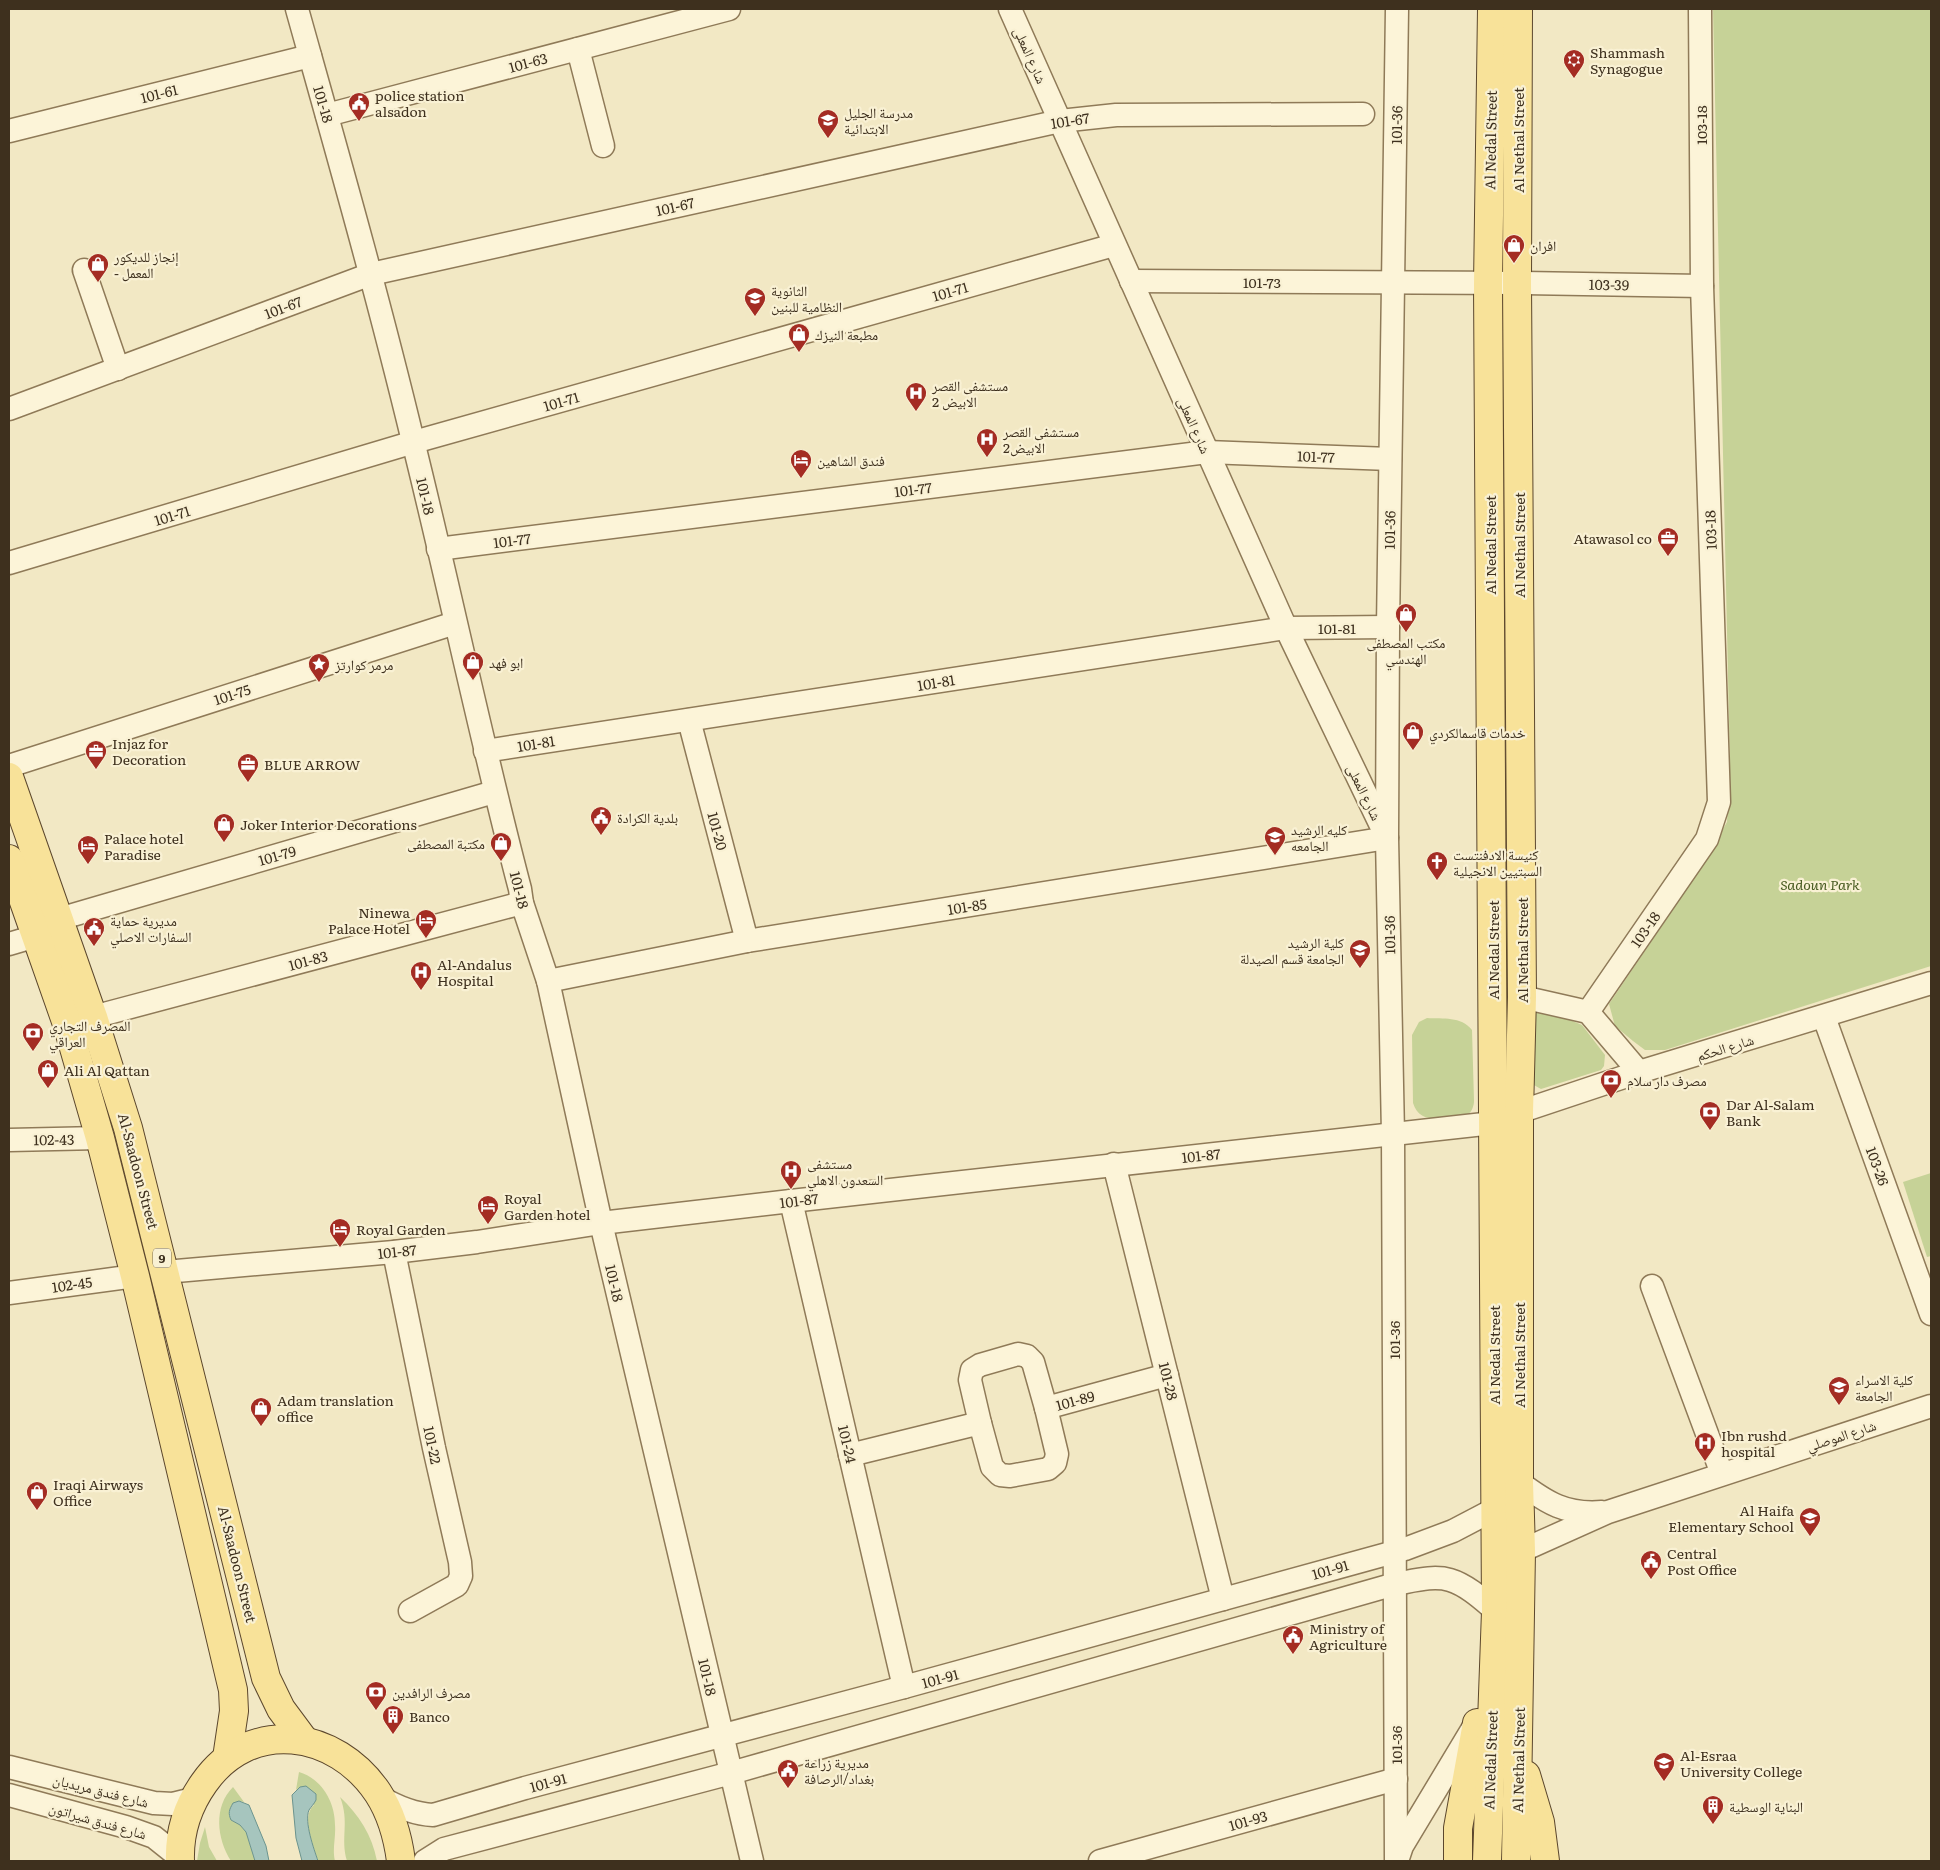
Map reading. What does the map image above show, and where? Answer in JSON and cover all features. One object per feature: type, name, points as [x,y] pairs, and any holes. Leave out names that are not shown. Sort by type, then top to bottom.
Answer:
[{"type":"main road","name":"Al Nedal Street","points":[[1486,1861],[1496,1611],[1488,284],[1492,9]]},
{"type":"main road","name":"Al Nethal Street","points":[[1516,1861],[1522,1551],[1519,1482],[1519,1112],[1522,997],[1517,283],[1518,9]]},
{"type":"main road","name":"Al-Saadoon Street","points":[[9,777],[93,1017],[128,1128],[266,1678],[280,1709],[304,1740]]},
{"type":"main road","name":"9","points":[[10,867],[68,1027],[100,1138],[135,1276],[234,1690],[234,1711],[227,1758]]},
{"type":"main road","points":[[1458,1861],[1458,1828],[1478,1718],[1493,1685]]},
{"type":"main road","points":[[180,1860],[184,1821],[193,1799],[207,1778],[227,1758],[255,1743],[287,1738],[304,1740],[319,1745],[346,1760],[368,1781],[380,1798],[392,1825],[401,1861]]},
{"type":"main road","points":[[1518,1749],[1540,1822],[1545,1861]]},
{"type":"street","name":"101-18","points":[[297,9],[371,274],[414,442],[454,623],[522,902],[548,981],[601,1223],[752,1861]]},
{"type":"street","name":"101-63","points":[[327,116],[728,9]]},
{"type":"street","name":"شارع المعلى","points":[[1010,9],[1286,628],[1387,838]]},
{"type":"street","name":"101-36","points":[[1396,1861],[1393,1134],[1387,838],[1390,459],[1397,9]]},
{"type":"street","name":"103-18","points":[[1588,1012],[1707,839],[1719,802],[1702,286],[1700,9]]},
{"type":"street","points":[[578,49],[603,146]]},
{"type":"street","name":"101-61","points":[[9,130],[310,56]]},
{"type":"street","name":"101-67","points":[[9,409],[371,274],[1060,121],[1116,115],[1363,114]]},
{"type":"street","name":"101-71","points":[[9,563],[414,442],[1114,245]]},
{"type":"street","points":[[84,270],[118,368]]},
{"type":"street","name":"101-73","points":[[1131,282],[1488,284]]},
{"type":"street","name":"103-39","points":[[1488,284],[1702,286]]},
{"type":"street","name":"101-77","points":[[438,549],[1207,452],[1390,459]]},
{"type":"street","name":"101-75","points":[[9,766],[454,623]]},
{"type":"street","name":"101-81","points":[[485,751],[1286,628],[1388,627]]},
{"type":"street","name":"101-20","points":[[689,720],[747,942]]},
{"type":"street","name":"101-79","points":[[59,919],[494,792]]},
{"type":"street","name":"101-85","points":[[548,981],[747,942],[1387,838]]},
{"type":"street","name":"101-83","points":[[93,1017],[522,902]]},
{"type":"street","points":[[9,944],[36,936]]},
{"type":"street","name":"شارع الحكم","points":[[1519,1112],[1639,1072],[1931,983]]},
{"type":"street","points":[[1522,997],[1588,1012],[1639,1072]]},
{"type":"street","name":"103-26","points":[[1824,1017],[1931,1314]]},
{"type":"street","name":"101-87","points":[[165,1272],[394,1252],[477,1242],[601,1223],[1493,1123]]},
{"type":"street","name":"102-43","points":[[9,1140],[100,1138]]},
{"type":"street","name":"101-28","points":[[1114,1164],[1224,1599]]},
{"type":"street","name":"101-24","points":[[792,1201],[904,1688]]},
{"type":"street","name":"101-22","points":[[394,1252],[434,1448],[460,1562],[461,1576],[457,1585],[410,1611]]},
{"type":"street","name":"102-45","points":[[9,1293],[135,1276]]},
{"type":"street","points":[[1652,1286],[1722,1474]]},
{"type":"street","points":[[850,1455],[980,1423],[970,1380],[972,1370],[980,1365],[1018,1354],[1027,1356],[1033,1362],[1046,1408]]},
{"type":"street","name":"101-89","points":[[980,1423],[992,1467],[1000,1475],[1010,1476],[1048,1469],[1055,1463],[1057,1454],[1046,1408],[1167,1375]]},
{"type":"street","name":"شارع الموصلي","points":[[1522,1551],[1608,1512],[1931,1406]]},
{"type":"street","name":"شارع الموصلي","points":[[1519,1482],[1543,1500],[1563,1510],[1585,1514],[1608,1512]]},
{"type":"street","name":"101-91","points":[[380,1798],[407,1810],[433,1815],[525,1788],[904,1688],[1395,1551],[1452,1531],[1495,1509]]},
{"type":"street","points":[[425,1861],[444,1849],[731,1773],[1395,1584],[1431,1578],[1450,1580],[1467,1589],[1496,1611]]},
{"type":"street","points":[[1396,1861],[1402,1846],[1478,1718]]},
{"type":"street","name":"شارع فندق مريديان","points":[[9,1767],[154,1803],[173,1804],[193,1799]]},
{"type":"street","points":[[46,1805],[51,1778]]},
{"type":"street","name":"101-93","points":[[1100,1861],[1396,1779]]},
{"type":"street","name":"شارع فندق شيراتون","points":[[9,1795],[126,1827],[154,1837],[180,1860]]},
{"type":"green space","name":"Sadoun Park","points":[[1713,9],[1931,9],[1931,966],[1665,1050],[1645,1050],[1615,1026],[1609,1004],[1699,871],[1727,822],[1730,765]]},
{"type":"green space","points":[[1531,1007],[1539,1007],[1582,1025],[1605,1055],[1604,1066],[1601,1070],[1541,1089],[1532,1084]]},
{"type":"green space","points":[[1427,1018],[1457,1020],[1463,1022],[1472,1030],[1474,1103],[1472,1110],[1466,1115],[1429,1118],[1419,1113],[1413,1103],[1412,1035],[1419,1022]]},
{"type":"green space","points":[[1931,1173],[1931,1256],[1927,1257],[1903,1182]]},
{"type":"green space","points":[[299,1772],[314,1780],[326,1792],[330,1800],[334,1816],[335,1861],[318,1861],[308,1824],[310,1810],[314,1805],[300,1787],[296,1790]]},
{"type":"green space","points":[[233,1787],[244,1802],[239,1801],[230,1809],[229,1815],[231,1820],[240,1825],[246,1832],[255,1861],[231,1861],[220,1833],[219,1823],[222,1804]]},
{"type":"green space","points":[[340,1797],[364,1826],[372,1843],[377,1861],[347,1861],[344,1845],[345,1822]]},
{"type":"green space","points":[[205,1827],[209,1847],[217,1861],[197,1861]]},
{"type":"water","points":[[306,1786],[316,1794],[316,1800],[309,1810],[308,1821],[318,1861],[302,1861],[296,1838],[292,1795],[300,1787]]},
{"type":"water","points":[[239,1801],[249,1805],[266,1846],[269,1861],[255,1861],[246,1832],[240,1825],[231,1820],[229,1813],[233,1803]]},
{"type":"place","name":"Shammash Synagogue","points":[[1574,79]]},
{"type":"place","name":"police station alsadon","points":[[359,122]]},
{"type":"place","name":"مدرسة الجليل الابتدائية","points":[[828,139]]},
{"type":"place","name":"افران","points":[[1514,264]]},
{"type":"place","name":"إنجاز للديكور - المعمل","points":[[98,283]]},
{"type":"place","name":"الثانوية النظامية للبنين","points":[[755,317]]},
{"type":"place","name":"مطبعة النيزك","points":[[799,353]]},
{"type":"place","name":"مستشفى القصر الابيض 2","points":[[916,412]]},
{"type":"place","name":"مستشفى القصر الابيض2","points":[[987,458]]},
{"type":"place","name":"فندق الشاهين","points":[[801,479]]},
{"type":"place","name":"Atawasol co","points":[[1668,557]]},
{"type":"place","name":"مكتب المصطفى الهندسي","points":[[1406,633]]},
{"type":"place","name":"ابو فهد","points":[[473,681]]},
{"type":"place","name":"مرمر كوارتز","points":[[319,683]]},
{"type":"place","name":"خدمات قاسمالكردي","points":[[1413,751]]},
{"type":"place","name":"Injaz for Decoration","points":[[96,770]]},
{"type":"place","name":"BLUE ARROW","points":[[248,783]]},
{"type":"place","name":"بلدية الكرادة","points":[[601,836]]},
{"type":"place","name":"Joker Interior Decorations","points":[[224,843]]},
{"type":"place","name":"كليه الرشيد الجامعه","points":[[1275,856]]},
{"type":"place","name":"مكتبة المصطفى","points":[[501,862]]},
{"type":"place","name":"Palace hotel Paradise","points":[[88,865]]},
{"type":"place","name":"كنيسة الادفنتست السبتيين الانجيلية","points":[[1437,881]]},
{"type":"place","name":"Ninewa Palace Hotel","points":[[426,939]]},
{"type":"place","name":"مديرية حماية السفارات الاصلي","points":[[94,947]]},
{"type":"place","name":"كلية الرشيد الجامعة قسم الصيدلة","points":[[1360,969]]},
{"type":"place","name":"Al-Andalus Hospital","points":[[421,991]]},
{"type":"place","name":"المصرف التجاري العراقي","points":[[33,1052]]},
{"type":"place","name":"Ali Al Qattan","points":[[48,1089]]},
{"type":"place","name":"مصرف دار سلام","points":[[1611,1099]]},
{"type":"place","name":"Dar Al-Salam Bank","points":[[1710,1131]]},
{"type":"place","name":"مستشفى السعدون الاهلي","points":[[791,1190]]},
{"type":"place","name":"Royal Garden hotel","points":[[488,1225]]},
{"type":"place","name":"Royal Garden","points":[[340,1248]]},
{"type":"place","name":"كلية الاسراء الجامعة","points":[[1839,1406]]},
{"type":"place","name":"Adam translation office","points":[[261,1427]]},
{"type":"place","name":"Ibn rushd hospital","points":[[1705,1462]]},
{"type":"place","name":"Iraqi Airways Office","points":[[37,1511]]},
{"type":"place","name":"Al Haifa Elementary School","points":[[1810,1537]]},
{"type":"place","name":"Central Post Office","points":[[1651,1580]]},
{"type":"place","name":"Ministry of Agriculture","points":[[1293,1655]]},
{"type":"place","name":"مصرف الرافدين","points":[[376,1711]]},
{"type":"place","name":"Banco","points":[[393,1735]]},
{"type":"place","name":"Al-Esraa University College","points":[[1664,1782]]},
{"type":"place","name":"مديرية زراعة بغداد/الرصافة","points":[[788,1789]]},
{"type":"place","name":"البناية الوسطية","points":[[1713,1825]]}]
